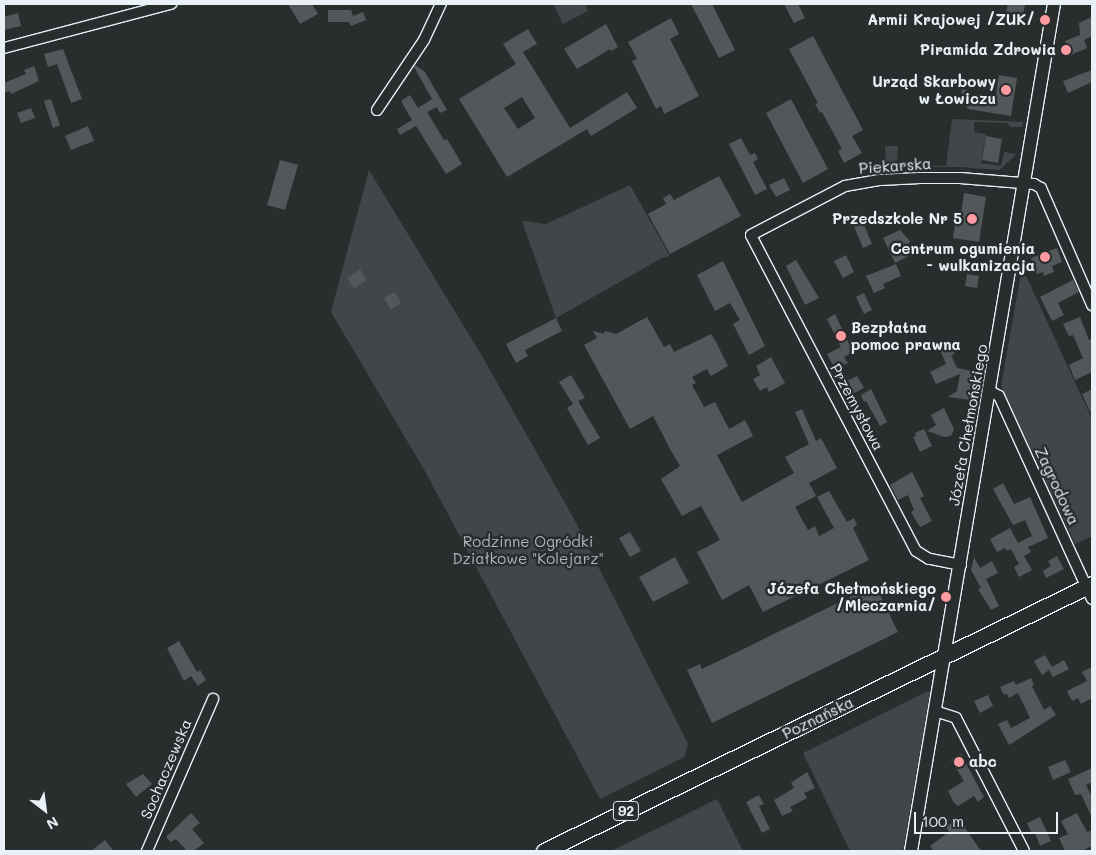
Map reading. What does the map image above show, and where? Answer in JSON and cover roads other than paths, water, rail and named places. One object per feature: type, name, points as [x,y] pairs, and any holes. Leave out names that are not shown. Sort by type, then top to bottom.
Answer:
[{"type":"main road","name":"Poznańska","points":[[544,851],[944,657],[1090,590]]},
{"type":"street","points":[[4,48],[171,4]]},
{"type":"street","points":[[377,110],[424,40],[441,4]]},
{"type":"street","name":"Józefa Chełmońskiego","points":[[911,851],[1054,4]]},
{"type":"street","name":"Piekarska","points":[[751,235],[845,186],[880,180],[920,178],[960,178],[1024,183]]},
{"type":"street","points":[[1024,183],[1034,184],[1041,188],[1092,305]]},
{"type":"street","name":"Przemysłowa","points":[[751,235],[916,551],[929,559],[960,565]]},
{"type":"street","name":"Zagrodowa","points":[[990,391],[999,396],[1090,590]]},
{"type":"street","name":"Sochaczewska","points":[[147,851],[213,699]]},
{"type":"street","points":[[935,711],[956,718],[1024,851]]},
{"type":"place","name":"Armii Krajowej /ZUK/","points":[[1045,20]]},
{"type":"place","name":"Piramida Zdrowia","points":[[1066,50]]},
{"type":"place","name":"Urząd Skarbowy w Łowiczu","points":[[1006,90]]},
{"type":"place","name":"Przedszkole Nr 5","points":[[972,219]]},
{"type":"place","name":"Centrum ogumienia - wulkanizacja","points":[[1045,257]]},
{"type":"place","name":"Bezpłatna pomoc prawna","points":[[841,336]]},
{"type":"place","name":"Józefa Chełmońskiego /Mleczarnia/","points":[[946,597]]},
{"type":"place","name":"abc","points":[[959,762]]},
{"type":"park label","name":"Rodzinne Ogródki Działkowe \"Kolejarz\"","points":[[528,550]]}]
